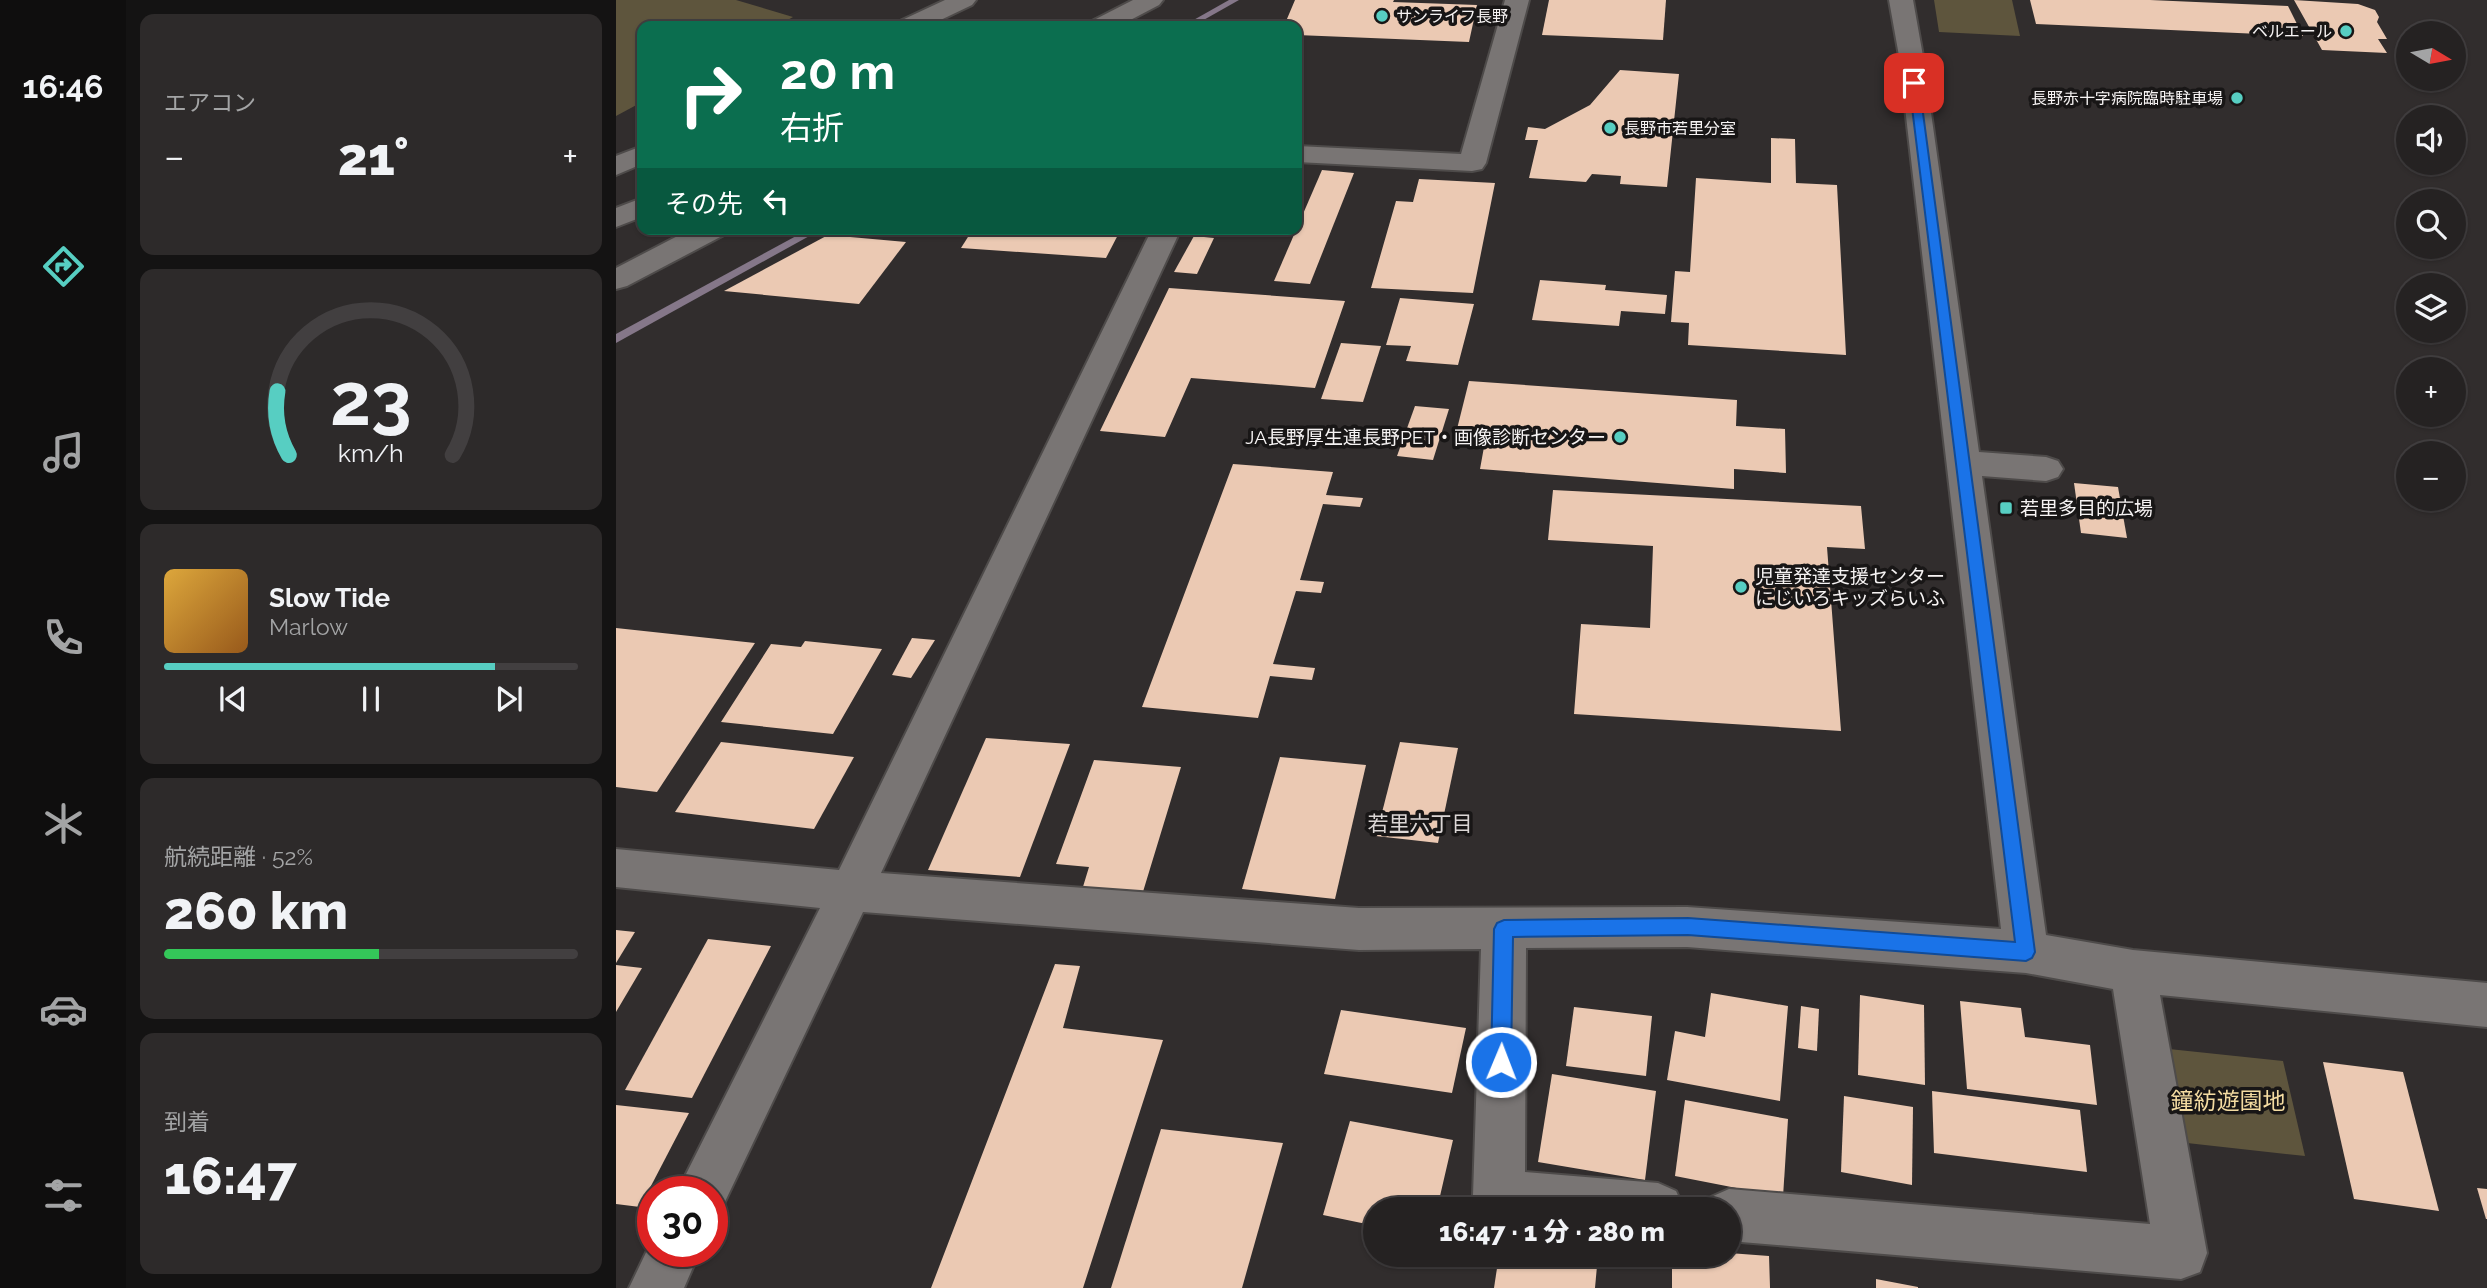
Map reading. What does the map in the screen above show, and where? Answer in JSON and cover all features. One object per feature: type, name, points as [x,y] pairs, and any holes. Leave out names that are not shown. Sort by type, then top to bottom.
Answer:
[{"type":"street","points":[[920,21],[964,0]]},
{"type":"street","points":[[1111,21],[1151,0]]},
{"type":"street","points":[[1302,154],[1472,163],[1517,0]]},
{"type":"street","points":[[1901,0],[1911,56],[2026,952]]},
{"type":"street","points":[[616,167],[637,156]]},
{"type":"street","points":[[616,218],[637,209]]},
{"type":"street","points":[[616,280],[702,235]]},
{"type":"street","points":[[712,1176],[1164,235]]},
{"type":"street","points":[[1963,463],[2046,469]]},
{"type":"street","points":[[616,868],[851,891],[1359,929],[1688,927],[2026,952],[2133,971],[2487,1005]]},
{"type":"street","points":[[1504,929],[1499,1196],[1511,1197]]},
{"type":"street","points":[[1741,1216],[2181,1253],[2133,971]]},
{"type":"street","points":[[656,1288],[666,1267]]},
{"type":"green space","points":[[616,0],[736,0],[793,17],[786,21],[637,21],[637,105],[616,116]]},
{"type":"green space","points":[[1934,0],[2012,0],[2020,36],[1939,32]]},
{"type":"green space","name":"鐘紡遊園地","points":[[2169,1049],[2283,1061],[2305,1156],[2187,1143]]},
{"type":"building","name":"サンライフ長野","points":[[1295,0],[1394,0],[1393,2],[1477,5],[1469,42],[1302,35],[1302,21],[1286,21]]},
{"type":"building","points":[[1549,0],[1666,0],[1663,40],[1542,35]]},
{"type":"building","points":[[2030,0],[2150,0],[2288,6],[2303,36],[2036,24]]},
{"type":"building","name":"ベルエール","points":[[2294,0],[2358,4],[2375,10],[2379,17],[2377,22],[2387,39],[2378,39],[2387,53],[2322,50]]},
{"type":"building","name":"長野市若里分室","points":[[1620,70],[1679,74],[1667,187],[1620,184],[1621,176],[1592,174],[1586,182],[1529,178],[1538,140],[1525,140],[1528,127],[1545,129],[1590,105]]},
{"type":"building","points":[[1771,138],[1795,139],[1796,183],[1837,185],[1846,355],[1688,345],[1689,323],[1671,322],[1675,271],[1690,272],[1696,178],[1771,183]]},
{"type":"building","points":[[1322,170],[1354,173],[1310,284],[1274,281],[1294,235],[1302,235],[1302,216]]},
{"type":"building","points":[[1419,179],[1495,183],[1473,293],[1371,288],[1396,201],[1413,202]]},
{"type":"building","points":[[828,235],[906,242],[859,304],[724,291]]},
{"type":"building","points":[[969,235],[1118,235],[1106,258],[961,248]]},
{"type":"building","points":[[1194,236],[1214,238],[1197,274],[1174,272]]},
{"type":"building","points":[[1540,280],[1606,285],[1605,290],[1667,295],[1665,314],[1621,311],[1619,326],[1532,320]]},
{"type":"building","points":[[1169,288],[1345,301],[1315,388],[1191,378],[1165,437],[1100,431]]},
{"type":"building","points":[[1400,298],[1474,304],[1458,365],[1406,361],[1411,346],[1386,345]]},
{"type":"building","points":[[1341,343],[1381,346],[1363,402],[1321,399]]},
{"type":"building","name":"JA長野厚生連長野PET・画像診断センター","points":[[1469,381],[1737,400],[1736,426],[1785,429],[1786,473],[1734,469],[1734,489],[1480,469],[1484,447],[1453,445]]},
{"type":"building","points":[[1415,406],[1449,409],[1433,460],[1397,456]]},
{"type":"building","points":[[1233,464],[1333,472],[1326,495],[1363,498],[1360,507],[1323,504],[1300,580],[1324,582],[1321,593],[1296,591],[1273,664],[1315,668],[1312,680],[1270,676],[1258,718],[1142,707]]},
{"type":"building","points":[[2074,483],[2118,487],[2127,538],[2081,533]]},
{"type":"building","name":"児童発達支援センター にじいろキッズらいふ","points":[[1553,490],[1861,506],[1865,549],[1827,547],[1841,731],[1574,714],[1581,624],[1650,628],[1653,546],[1548,540]]},
{"type":"building","points":[[616,628],[755,643],[657,792],[616,787]]},
{"type":"building","points":[[912,638],[935,640],[911,678],[892,675]]},
{"type":"building","points":[[805,641],[882,649],[833,734],[721,722],[771,644],[801,647]]},
{"type":"building","points":[[986,738],[1070,744],[1020,877],[928,870]]},
{"type":"building","points":[[721,742],[854,757],[814,829],[675,812]]},
{"type":"building","points":[[1400,742],[1458,748],[1438,843],[1376,836]]},
{"type":"building","points":[[1280,757],[1366,765],[1335,899],[1242,889]]},
{"type":"building","points":[[1094,760],[1181,767],[1142,895],[1082,890],[1089,867],[1056,864]]},
{"type":"building","points":[[616,930],[635,932],[616,963]]},
{"type":"building","points":[[708,939],[771,946],[692,1098],[625,1090]]},
{"type":"building","points":[[1055,964],[1080,966],[1063,1028],[1163,1040],[1083,1288],[931,1288]]},
{"type":"building","points":[[616,965],[642,968],[616,1012]]},
{"type":"building","points":[[1711,993],[1788,1006],[1780,1101],[1667,1080],[1675,1031],[1705,1037]]},
{"type":"building","points":[[1860,995],[1924,1005],[1925,1085],[1858,1075]]},
{"type":"building","points":[[1960,1001],[2021,1008],[2025,1037],[2090,1045],[2097,1105],[1967,1089]]},
{"type":"building","points":[[1801,1006],[1819,1009],[1817,1051],[1798,1048]]},
{"type":"building","points":[[1574,1007],[1652,1016],[1646,1076],[1566,1066]]},
{"type":"building","points":[[1341,1010],[1466,1028],[1452,1093],[1324,1074]]},
{"type":"building","points":[[2323,1062],[2403,1072],[2439,1211],[2354,1199]]},
{"type":"building","points":[[1552,1074],[1656,1091],[1645,1180],[1538,1162]]},
{"type":"building","points":[[1932,1091],[2080,1110],[2087,1172],[1934,1153]]},
{"type":"building","points":[[1844,1096],[1913,1107],[1912,1185],[1841,1172]]},
{"type":"building","points":[[1685,1100],[1788,1119],[1783,1197],[1675,1176]]},
{"type":"building","points":[[616,1105],[689,1113],[656,1176],[637,1176],[637,1207],[616,1204]]},
{"type":"building","points":[[1350,1121],[1453,1140],[1440,1197],[1363,1197],[1363,1223],[1323,1215]]},
{"type":"building","points":[[1161,1129],[1283,1143],[1242,1288],[1111,1288]]},
{"type":"building","points":[[2477,1188],[2487,1189],[2487,1219],[2486,1219]]},
{"type":"building","points":[[1741,1254],[1769,1256],[1770,1288],[1672,1288],[1672,1267],[1741,1267]]},
{"type":"building","points":[[1497,1267],[1597,1267],[1595,1288],[1494,1288]]},
{"type":"building","points":[[1876,1279],[1918,1287],[1918,1288],[1876,1288]]},
{"type":"waterway","points":[[1196,21],[1235,0]]},
{"type":"waterway","points":[[616,339],[806,235]]},
{"type":"place","name":"サンライフ長野","points":[[1382,16]]},
{"type":"place","name":"ベルエール","points":[[2346,31]]},
{"type":"place","name":"長野赤十字病院臨時駐車場","points":[[2237,98]]},
{"type":"place","name":"長野市若里分室","points":[[1610,128]]},
{"type":"place","name":"JA長野厚生連長野PET・画像診断センター","points":[[1620,437]]},
{"type":"place","name":"若里多目的広場","points":[[2006,508]]},
{"type":"place","name":"児童発達支援センター にじいろキッズらいふ","points":[[1741,587]]},
{"type":"district","name":"若里六丁目","points":[[1420,824]]},
{"type":"route","points":[[1501,1062],[1504,929],[1688,927],[2026,952],[1914,83]]}]
